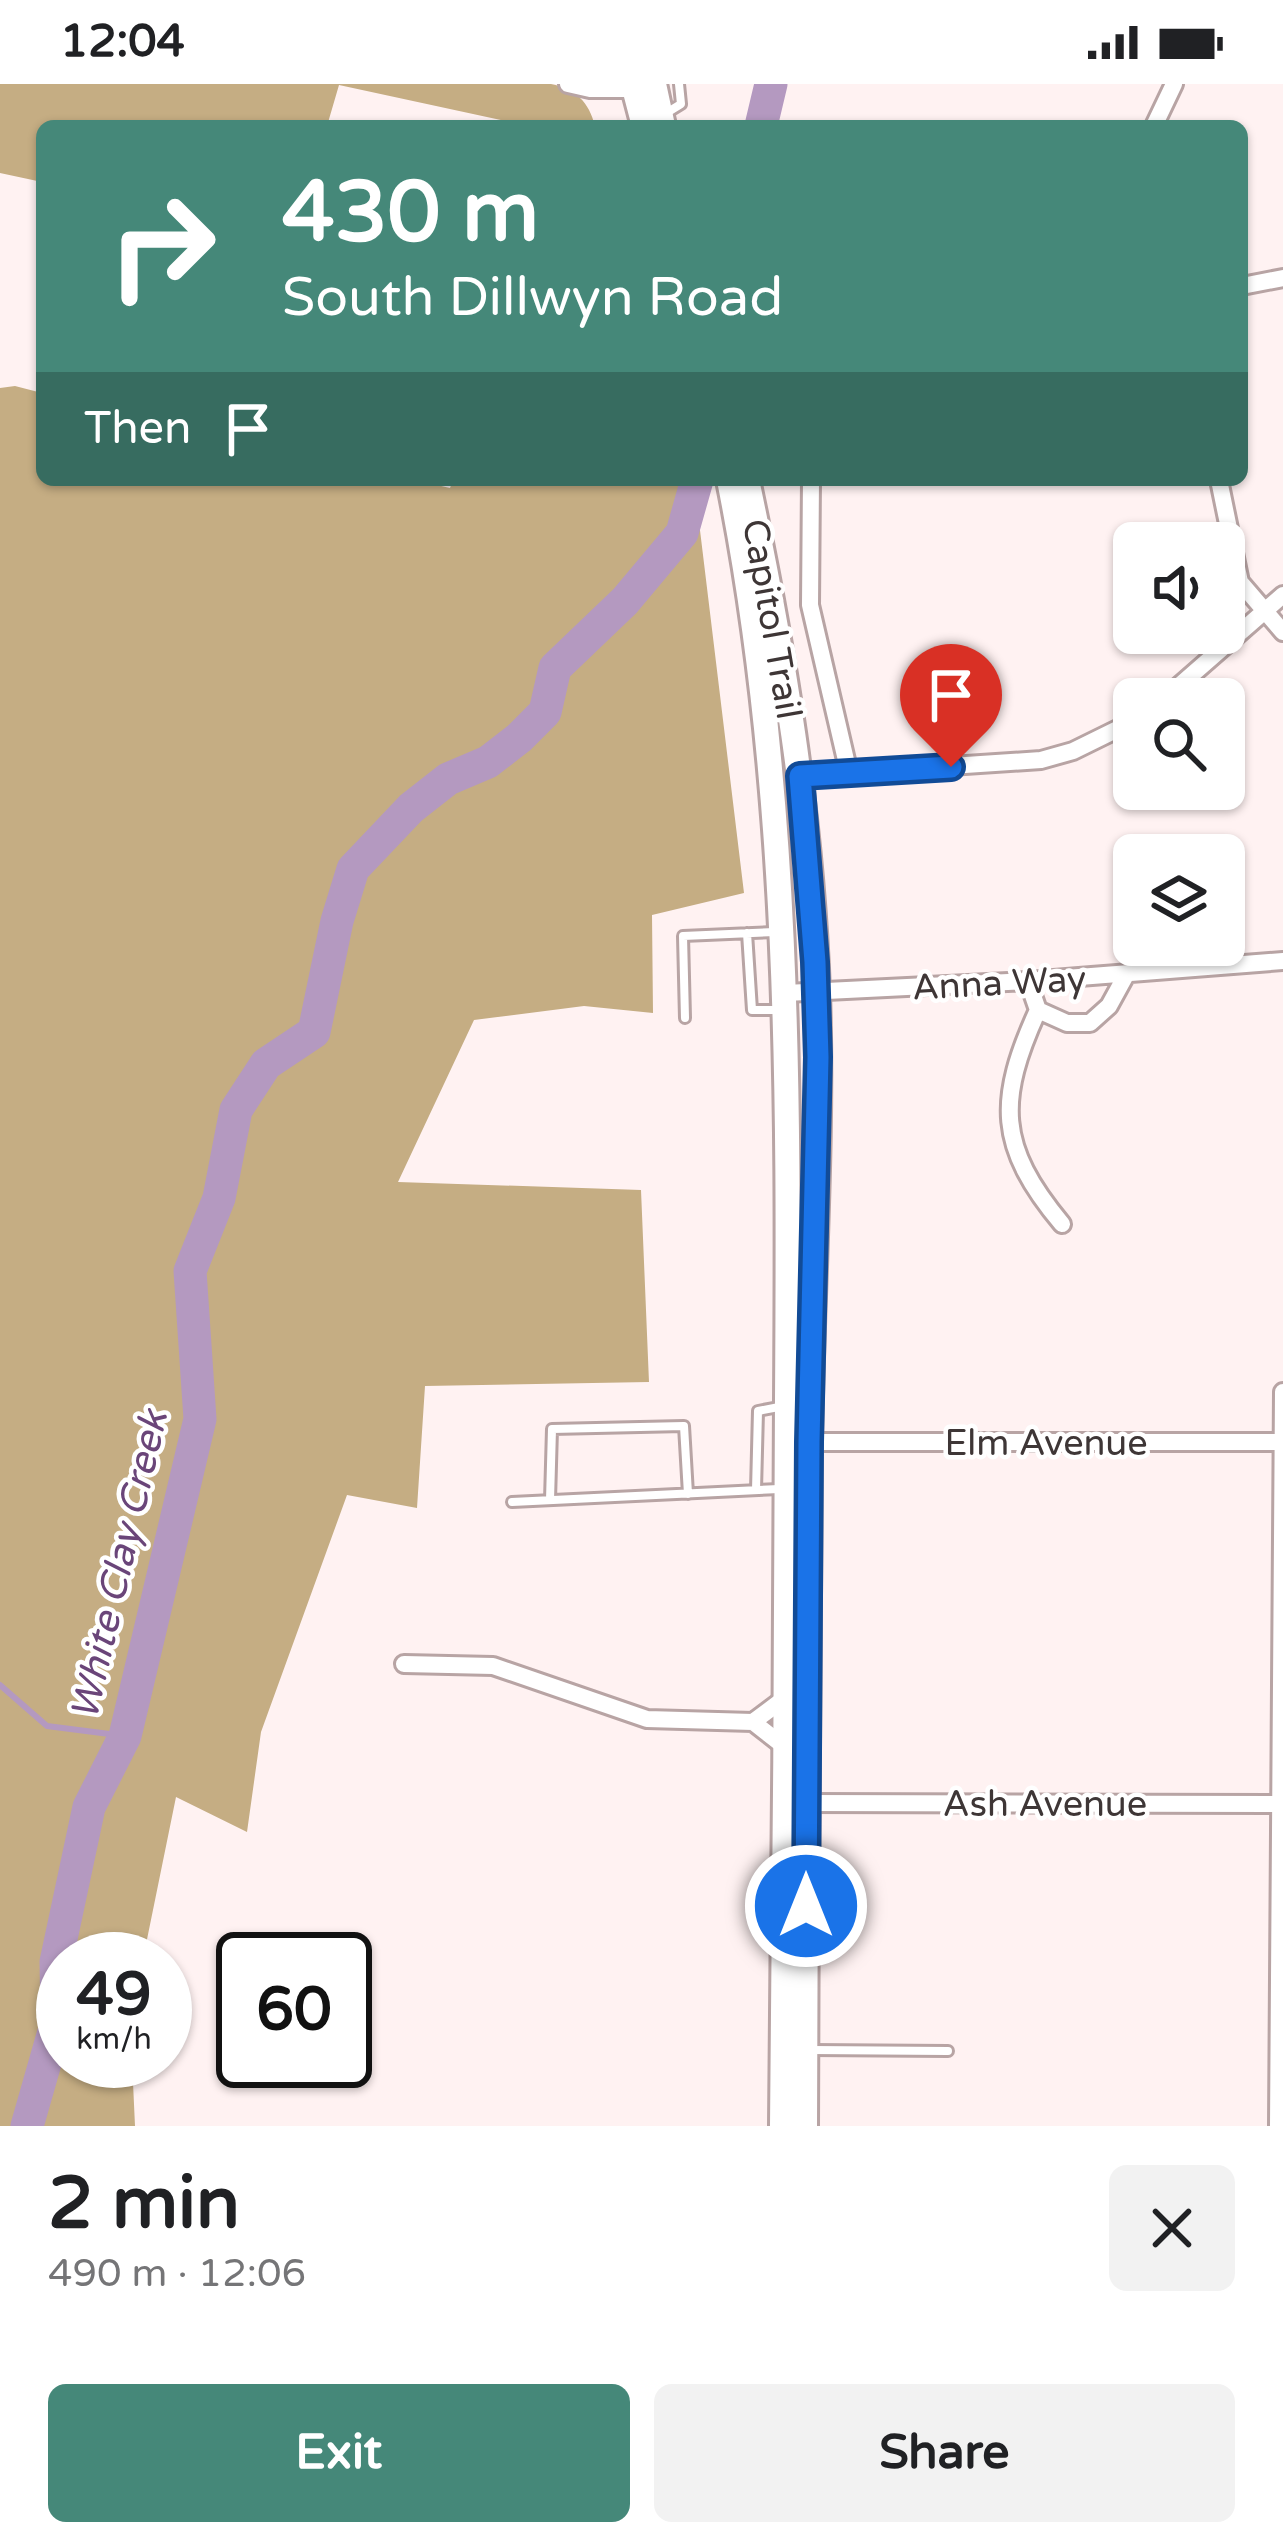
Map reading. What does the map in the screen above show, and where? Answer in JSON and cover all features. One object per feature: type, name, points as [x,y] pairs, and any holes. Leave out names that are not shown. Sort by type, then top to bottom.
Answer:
[{"type":"main road","points":[[641,86],[655,120]]},
{"type":"main road","name":"Capitol Trail","points":[[731,486],[756,569],[800,776],[817,991],[805,2126]]},
{"type":"main road","name":"Capitol Trail","points":[[748,486],[787,1001],[782,2126]]},
{"type":"street","points":[[568,84],[590,89],[641,86]]},
{"type":"street","points":[[1157,120],[1174,84]]},
{"type":"street","points":[[1248,285],[1283,278]]},
{"type":"street","points":[[811,486],[810,605],[849,773]]},
{"type":"street","points":[[1220,486],[1240,583],[1283,632]]},
{"type":"street","points":[[1188,678],[1283,595]]},
{"type":"street","points":[[800,776],[1041,760],[1113,731]]},
{"type":"street","name":"Anna Way","points":[[787,1001],[817,991],[1126,975],[1283,961]]},
{"type":"street","points":[[1038,1010],[1067,1023],[1090,1023],[1109,1006],[1126,975]]},
{"type":"street","points":[[1028,981],[1038,1010],[1015,1061],[1010,1116],[1026,1175],[1062,1224]]},
{"type":"street","points":[[1278,2126],[1283,1392]]},
{"type":"street","name":"Elm Avenue","points":[[809,1442],[1282,1442]]},
{"type":"street","points":[[404,1664],[493,1666],[647,1719],[753,1722],[785,1747]]},
{"type":"street","points":[[753,1722],[785,1698]]},
{"type":"street","name":"Ash Avenue","points":[[806,1803],[1281,1804]]},
{"type":"lane","points":[[659,120],[681,104],[679,84]]},
{"type":"lane","points":[[685,1018],[683,936],[782,931]]},
{"type":"lane","points":[[748,933],[752,1010],[787,1001]]},
{"type":"lane","points":[[756,1490],[758,1411],[787,1405]]},
{"type":"lane","points":[[550,1500],[551,1429],[684,1426],[688,1493]]},
{"type":"lane","points":[[512,1502],[787,1489]]},
{"type":"lane","points":[[805,2050],[948,2051]]},
{"type":"shaded area","points":[[0,84],[551,84],[580,98],[593,120],[500,120],[339,85],[329,120],[36,120],[36,181],[0,173]]},
{"type":"shaded area","points":[[0,388],[36,391],[36,486],[690,486],[699,522],[744,893],[652,915],[653,1013],[584,1006],[474,1020],[398,1182],[641,1190],[649,1382],[425,1386],[417,1508],[347,1495],[261,1732],[247,1832],[176,1797],[148,1932],[36,1932],[36,2088],[133,2088],[135,2126],[0,2126]]},
{"type":"waterway","name":"White Clay Creek","points":[[762,120],[771,84]]},
{"type":"waterway","name":"White Clay Creek","points":[[27,2126],[57,2021],[56,1962],[89,1807],[125,1736],[200,1419],[190,1271],[219,1198],[236,1110],[266,1064],[314,1032],[353,869],[411,808],[448,779],[488,762],[545,712],[555,668],[625,601],[682,533],[695,486]]},
{"type":"waterway","points":[[0,1685],[47,1726],[125,1736]]},
{"type":"route","points":[[806,1906],[818,1057],[800,776],[951,767]]}]
